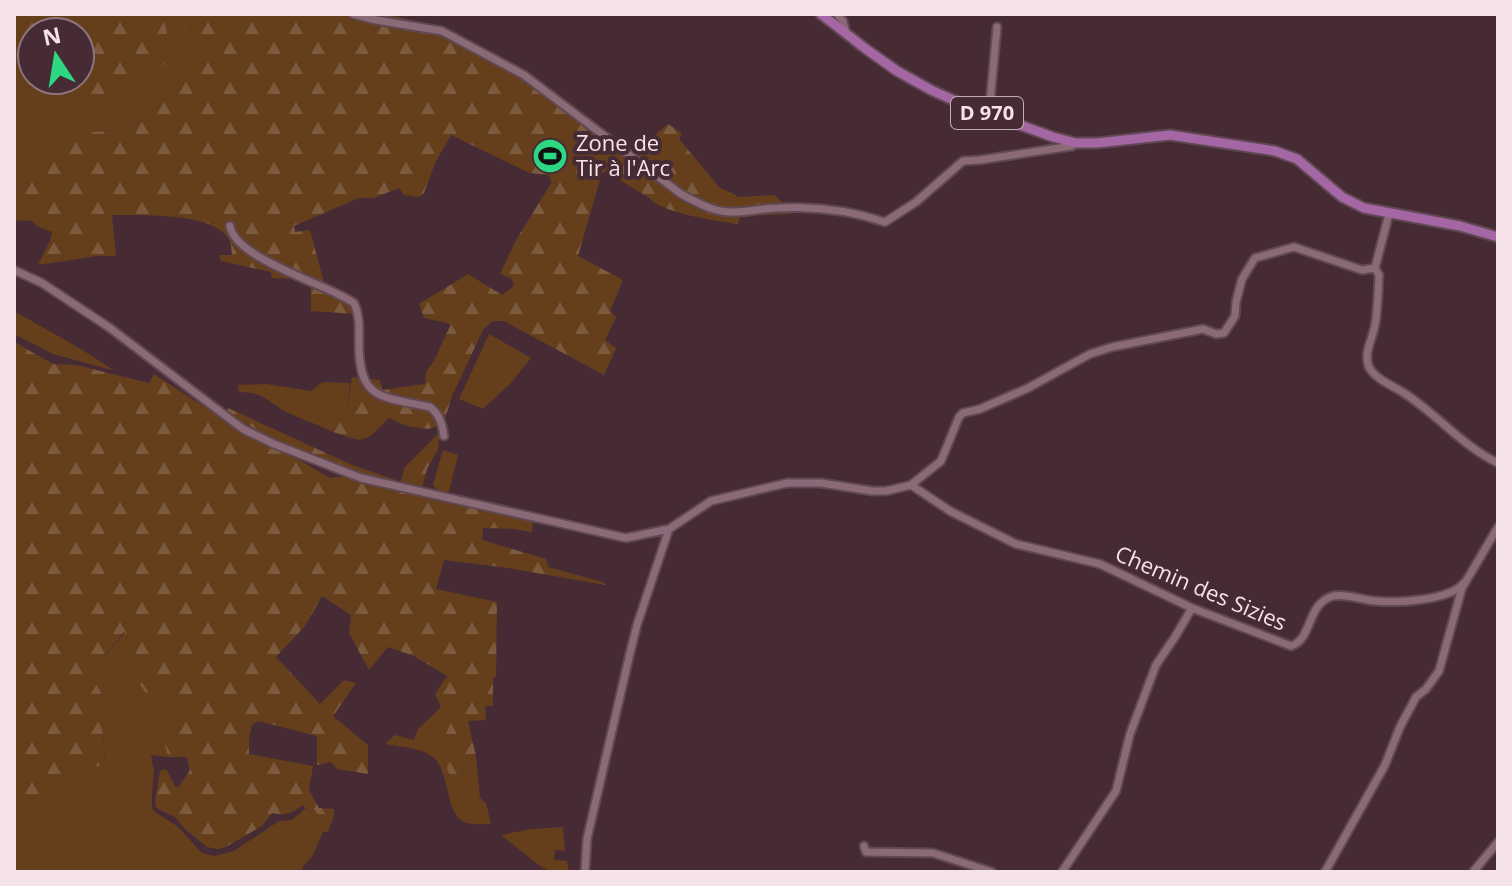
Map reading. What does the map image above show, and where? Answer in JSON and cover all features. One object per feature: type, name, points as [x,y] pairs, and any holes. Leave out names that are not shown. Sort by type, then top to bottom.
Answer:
[{"type":"main road","name":"D 970","points":[[821,14],[897,71],[931,90],[1053,137],[1076,143],[1170,135],[1275,151],[1297,159],[1342,197],[1364,208],[1460,226],[1498,237]]},
{"type":"street","points":[[353,14],[442,31],[524,75],[681,194],[708,208],[732,213],[780,208],[836,210],[885,222],[916,202],[963,161],[1076,143]]},
{"type":"street","points":[[837,14],[843,21],[846,33]]},
{"type":"street","points":[[989,113],[997,27]]},
{"type":"street","points":[[1389,214],[1375,268],[1379,275],[1376,324],[1367,357],[1370,368],[1483,456],[1498,463]]},
{"type":"street","points":[[230,226],[231,233],[241,245],[268,263],[354,303],[360,317],[358,344],[364,382],[379,395],[430,407],[441,422],[444,436]]},
{"type":"street","points":[[14,270],[42,283],[110,328],[243,429],[299,454],[361,478],[626,538],[669,529],[711,501],[787,483],[821,483],[872,491],[911,485],[941,461],[963,413],[1028,388],[1090,354],[1112,347],[1203,329],[1216,334],[1224,333],[1235,316],[1242,279],[1255,258],[1294,247],[1362,270],[1375,268]]},
{"type":"street","name":"Chemin des Sizies","points":[[911,485],[950,511],[1016,544],[1100,564],[1192,608],[1291,646],[1303,638],[1320,603],[1336,595],[1395,601],[1458,592]]},
{"type":"street","points":[[1325,872],[1385,765],[1416,697],[1439,671],[1458,592],[1498,527]]},
{"type":"street","points":[[585,872],[587,839],[634,639],[669,529]]},
{"type":"street","points":[[1062,872],[1116,791],[1130,734],[1156,665],[1192,608]]},
{"type":"street","points":[[1473,872],[1498,842]]},
{"type":"street","points":[[864,846],[866,852],[933,853],[992,872]]},
{"type":"green space","points":[[14,14],[162,14],[168,46],[167,58],[160,68],[120,91],[64,103],[56,96],[96,96],[96,16],[16,16],[16,85]]},
{"type":"green space","points":[[162,14],[182,14],[190,18],[192,59],[171,94],[136,125],[122,130],[43,135],[43,162],[21,190],[14,191],[14,85],[16,96],[56,96],[64,103],[75,96],[96,96],[96,82],[167,35]]},
{"type":"green space","points":[[182,14],[385,14],[442,27],[526,72],[633,154],[668,124],[682,133],[679,139],[720,188],[739,197],[774,195],[789,205],[791,214],[740,216],[738,224],[690,215],[664,208],[606,172],[602,173],[578,256],[623,280],[610,311],[616,317],[605,340],[616,348],[604,375],[504,321],[493,321],[483,330],[452,396],[444,422],[428,429],[407,426],[389,418],[368,437],[351,438],[331,431],[346,414],[352,377],[380,380],[382,390],[425,384],[426,372],[451,324],[424,318],[419,304],[468,274],[502,295],[514,286],[512,279],[500,274],[516,240],[552,182],[548,175],[530,173],[451,135],[435,163],[424,193],[419,197],[404,195],[399,188],[374,198],[359,198],[294,226],[295,232],[310,230],[326,290],[351,303],[355,314],[311,311],[311,286],[298,279],[272,278],[271,272],[221,261],[219,255],[232,255],[230,242],[223,232],[195,220],[177,217],[112,215],[116,256],[38,265],[52,232],[32,221],[14,220],[14,191],[21,190],[21,163],[43,162],[42,135],[122,130],[136,125],[171,94],[192,59],[190,19]]},
{"type":"green space","points":[[14,311],[115,371],[53,354],[14,334]]},
{"type":"green space","points":[[489,334],[531,358],[510,384],[483,409],[459,399]]},
{"type":"green space","points":[[14,340],[53,364],[76,365],[149,383],[154,374],[250,437],[330,478],[346,476],[533,521],[532,532],[483,528],[482,540],[546,559],[548,567],[605,585],[444,560],[436,589],[497,602],[493,706],[485,706],[486,720],[468,721],[476,756],[467,762],[454,787],[440,750],[459,747],[460,742],[445,736],[454,715],[441,707],[435,694],[447,676],[414,656],[388,647],[369,670],[349,633],[351,615],[322,596],[305,626],[276,657],[320,704],[344,680],[356,683],[333,716],[368,745],[368,774],[337,769],[331,762],[317,765],[317,736],[258,721],[252,725],[249,754],[313,766],[309,790],[319,808],[334,809],[334,816],[328,832],[317,832],[318,815],[315,810],[309,811],[302,805],[288,814],[272,813],[262,826],[218,849],[207,847],[175,817],[156,808],[160,771],[166,769],[178,788],[190,770],[187,757],[168,757],[161,729],[177,717],[173,698],[159,698],[153,691],[146,693],[122,659],[131,639],[124,632],[90,673],[105,700],[101,709],[105,764],[84,770],[89,760],[83,757],[51,804],[14,825]]},
{"type":"green space","points":[[326,382],[350,383],[346,414],[331,431],[287,412],[258,395],[239,392],[238,385],[266,384],[311,391]]},
{"type":"green space","points":[[228,408],[350,464],[401,482],[404,468],[440,432],[438,449],[422,487],[398,483],[347,469],[271,437],[227,413]]},
{"type":"green space","points":[[443,450],[458,455],[448,495],[437,490],[433,484]]},
{"type":"green space","points":[[125,632],[131,639],[153,691],[173,697],[177,717],[161,729],[168,757],[151,755],[154,771],[152,808],[177,826],[202,853],[215,856],[234,851],[279,821],[292,820],[306,808],[315,810],[318,815],[317,831],[323,832],[301,872],[14,872],[14,825],[51,804],[83,756],[89,760],[85,768],[105,764],[101,708],[105,700],[90,673]]},
{"type":"green space","points":[[441,707],[454,715],[460,747],[441,751],[454,786],[467,762],[476,756],[480,798],[486,803],[491,824],[469,824],[459,819],[442,772],[433,757],[416,749],[385,744],[395,735],[414,740],[418,729]]},
{"type":"green space","points":[[563,827],[565,851],[555,850],[554,860],[567,861],[569,872],[551,872],[501,835],[531,829]]},
{"type":"place","name":"Zone de Tir à l'Arc","points":[[550,156]]}]
